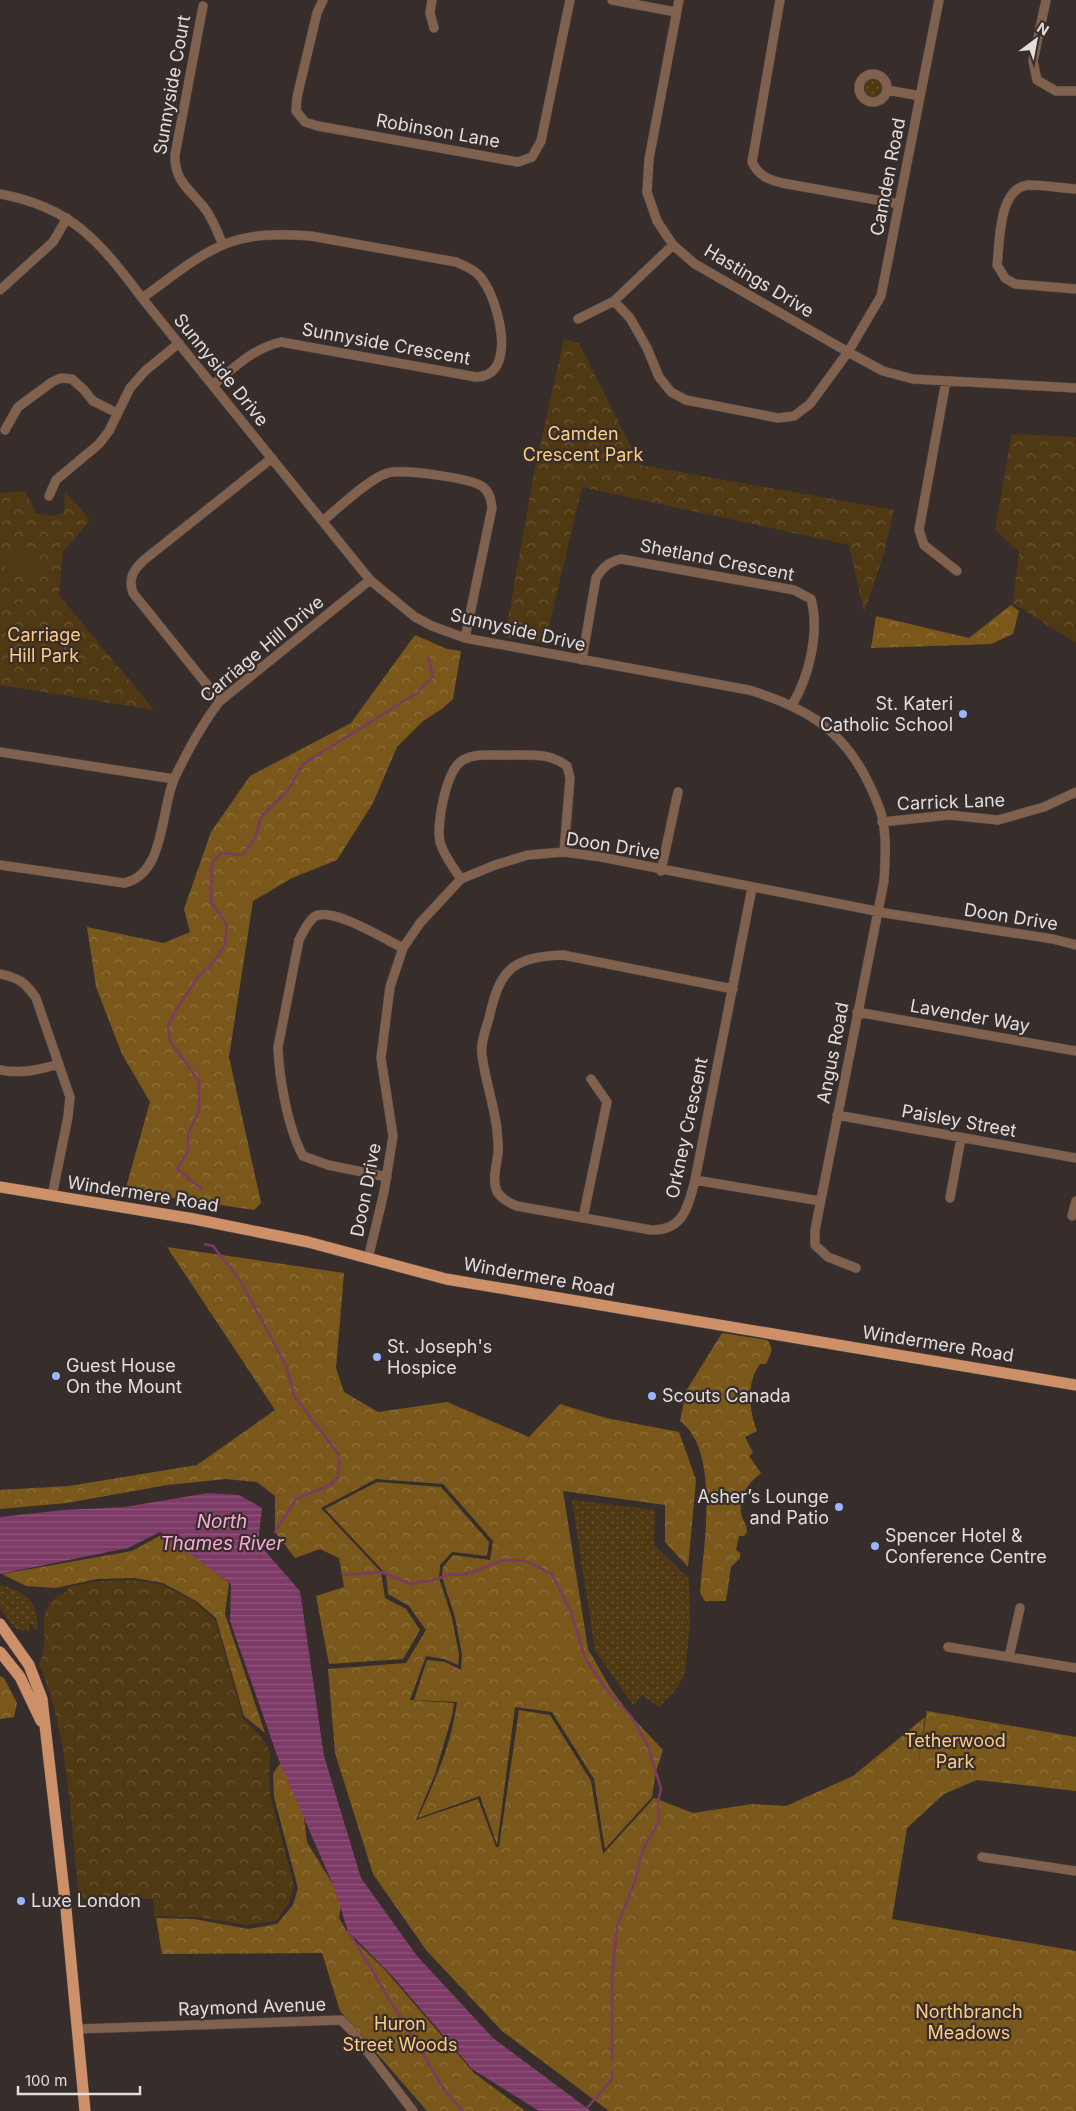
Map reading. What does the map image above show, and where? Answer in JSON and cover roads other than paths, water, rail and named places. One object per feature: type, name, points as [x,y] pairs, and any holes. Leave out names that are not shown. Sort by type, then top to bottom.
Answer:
[{"type":"main road","name":"Windermere Road","points":[[0,1187],[194,1218],[308,1242],[446,1279],[1076,1385]]},
{"type":"main road","points":[[0,1624],[29,1665],[42,1699],[85,2111]]},
{"type":"main road","points":[[0,1652],[20,1677],[44,1727]]},
{"type":"street","name":"Robinson Lane","points":[[323,0],[317,13],[297,97],[296,111],[305,122],[318,126],[518,162],[532,157],[541,141],[570,0]]},
{"type":"street","points":[[432,0],[430,13],[434,28]]},
{"type":"street","points":[[612,0],[676,12]]},
{"type":"street","name":"Hastings Drive","points":[[678,0],[649,159],[648,192],[657,221],[673,245],[695,264],[883,371],[913,379],[1076,388]]},
{"type":"street","points":[[780,0],[752,162],[758,173],[769,180],[782,183],[899,204]]},
{"type":"street","name":"Camden Road","points":[[614,301],[630,318],[647,348],[659,377],[671,392],[686,400],[778,418],[794,416],[810,404],[848,352],[881,296],[939,0]]},
{"type":"street","points":[[1046,0],[1033,60],[1037,80],[1056,90],[1076,91]]},
{"type":"street","name":"Sunnyside Court","points":[[203,6],[174,166],[181,183],[206,210],[223,245]]},
{"type":"street","points":[[887,90],[920,96]]},
{"type":"street","points":[[1076,189],[1027,185],[1011,194],[1004,207],[997,265],[1005,278],[1016,284],[1076,289]]},
{"type":"street","name":"Sunnyside Drive","points":[[0,194],[28,200],[67,218],[94,238],[117,264],[142,298],[370,580],[415,617],[432,626],[464,638],[749,690],[780,699],[792,705],[811,716],[836,735],[856,759],[870,786],[882,822],[885,852],[884,881],[878,912]]},
{"type":"street","points":[[0,290],[53,242],[67,218]]},
{"type":"street","name":"Sunnyside Crescent","points":[[142,298],[223,245],[244,238],[268,235],[311,236],[456,262],[475,271],[484,281],[498,316],[502,339],[499,360],[493,372],[485,376],[476,377],[281,342],[264,346],[213,385]]},
{"type":"street","points":[[578,318],[614,301],[673,245]]},
{"type":"street","points":[[49,496],[56,480],[98,444],[108,431],[130,388],[145,371],[179,343]]},
{"type":"street","points":[[5,430],[18,407],[52,382],[61,378],[72,380],[93,401],[117,413]]},
{"type":"street","points":[[946,381],[919,530],[924,545],[957,571]]},
{"type":"street","points":[[220,701],[133,593],[130,585],[131,577],[136,567],[144,560],[272,458]]},
{"type":"street","points":[[323,521],[372,481],[387,473],[407,471],[470,481],[483,487],[490,497],[492,508],[464,638]]},
{"type":"street","name":"Shetland Crescent","points":[[582,660],[596,578],[602,568],[611,562],[621,559],[794,590],[811,599],[814,624],[807,674],[792,705]]},
{"type":"street","name":"Carriage Hill Drive","points":[[0,865],[124,883],[133,881],[142,874],[154,856],[174,779],[192,741],[220,701],[370,580]]},
{"type":"street","points":[[0,752],[174,779]]},
{"type":"street","points":[[461,879],[444,853],[438,828],[454,766],[473,756],[545,755],[558,759],[567,766],[570,778],[564,852]]},
{"type":"street","points":[[661,870],[678,792]]},
{"type":"street","name":"Carrick Lane","points":[[882,822],[949,815],[998,820],[1044,807],[1076,792]]},
{"type":"street","name":"Doon Drive","points":[[368,1259],[387,1177],[393,1136],[380,1058],[390,987],[403,948],[420,923],[461,879],[495,864],[528,855],[564,852],[601,857],[878,912],[1076,945]]},
{"type":"street","name":"Orkney Crescent","points":[[733,989],[563,955],[545,956],[528,960],[514,966],[502,976],[495,991],[482,1053],[496,1128],[498,1152],[495,1165],[495,1183],[498,1193],[506,1202],[516,1206],[662,1230],[675,1225],[683,1216],[688,1206],[695,1180],[733,989],[752,888]]},
{"type":"street","name":"Angus Road","points":[[856,1268],[828,1257],[816,1245],[814,1230],[878,912]]},
{"type":"street","points":[[387,1177],[328,1166],[303,1156],[295,1141],[279,1064],[278,1047],[300,940],[306,926],[314,917],[322,914],[338,917],[403,948]]},
{"type":"street","points":[[0,974],[15,977],[27,985],[36,998],[70,1097],[68,1117],[52,1196]]},
{"type":"street","name":"Lavender Way","points":[[858,1012],[1076,1051]]},
{"type":"street","points":[[0,1070],[19,1073],[36,1071],[59,1064]]},
{"type":"street","points":[[583,1218],[607,1102],[591,1079]]},
{"type":"street","name":"Paisley Street","points":[[837,1115],[1076,1158]]},
{"type":"street","points":[[950,1198],[961,1138]]},
{"type":"street","points":[[695,1180],[820,1201]]},
{"type":"street","points":[[1072,1216],[1076,1201]]},
{"type":"street","points":[[1009,1657],[1020,1608]]},
{"type":"street","points":[[948,1647],[1076,1668]]},
{"type":"street","points":[[982,1857],[1076,1871]]},
{"type":"street","name":"Raymond Avenue","points":[[78,2030],[341,2020],[351,2030],[413,2111]]},
{"type":"water","name":"North Thames River","points":[[208,1493],[239,1495],[262,1508],[258,1543],[300,1591],[324,1756],[361,1878],[417,1956],[493,2038],[591,2111],[539,2111],[472,2069],[394,1978],[348,1931],[333,1885],[278,1758],[230,1621],[231,1584],[160,1532],[128,1548],[0,1574],[0,1517],[64,1510],[125,1507]]},
{"type":"waterway","points":[[202,1189],[177,1169],[188,1151],[188,1133],[199,1111],[199,1081],[170,1041],[168,1026],[176,1010],[198,977],[214,962],[225,945],[227,925],[211,902],[212,863],[221,853],[243,855],[256,836],[261,817],[288,790],[303,764],[417,693],[433,676],[428,657]]},
{"type":"waterway","points":[[205,1244],[213,1246],[239,1279],[286,1365],[294,1396],[339,1455],[338,1477],[330,1485],[296,1499],[275,1532]]},
{"type":"waterway","points":[[343,1575],[381,1572],[411,1584],[452,1574],[464,1575],[504,1560],[526,1561],[552,1574],[571,1612],[585,1658],[608,1692],[631,1716],[648,1746],[661,1789],[658,1801],[659,1821],[643,1849],[635,1881],[617,1926],[612,1980],[612,2060]]},
{"type":"waterway","points":[[348,1931],[445,2091],[463,2111]]},
{"type":"waterway","points":[[587,2108],[612,2079],[612,2071]]},
{"type":"place","name":"St. Kateri Catholic School","points":[[963,714]]},
{"type":"place","name":"St. Joseph's Hospice","points":[[377,1357]]},
{"type":"place","name":"Guest House On the Mount","points":[[56,1376]]},
{"type":"place","name":"Scouts Canada","points":[[652,1396]]},
{"type":"place","name":"Asher’s Lounge and Patio","points":[[839,1507]]},
{"type":"place","name":"Spencer Hotel & Conference Centre","points":[[875,1546]]},
{"type":"place","name":"Luxe London","points":[[21,1901]]},
{"type":"park label","name":"Camden Crescent Park","points":[[583,444]]},
{"type":"park label","name":"Carriage Hill Park","points":[[44,645]]},
{"type":"park label","name":"Tetherwood Park","points":[[955,1751]]},
{"type":"park label","name":"Northbranch Meadows","points":[[969,2022]]},
{"type":"park label","name":"Huron Street Woods","points":[[400,2034]]}]
